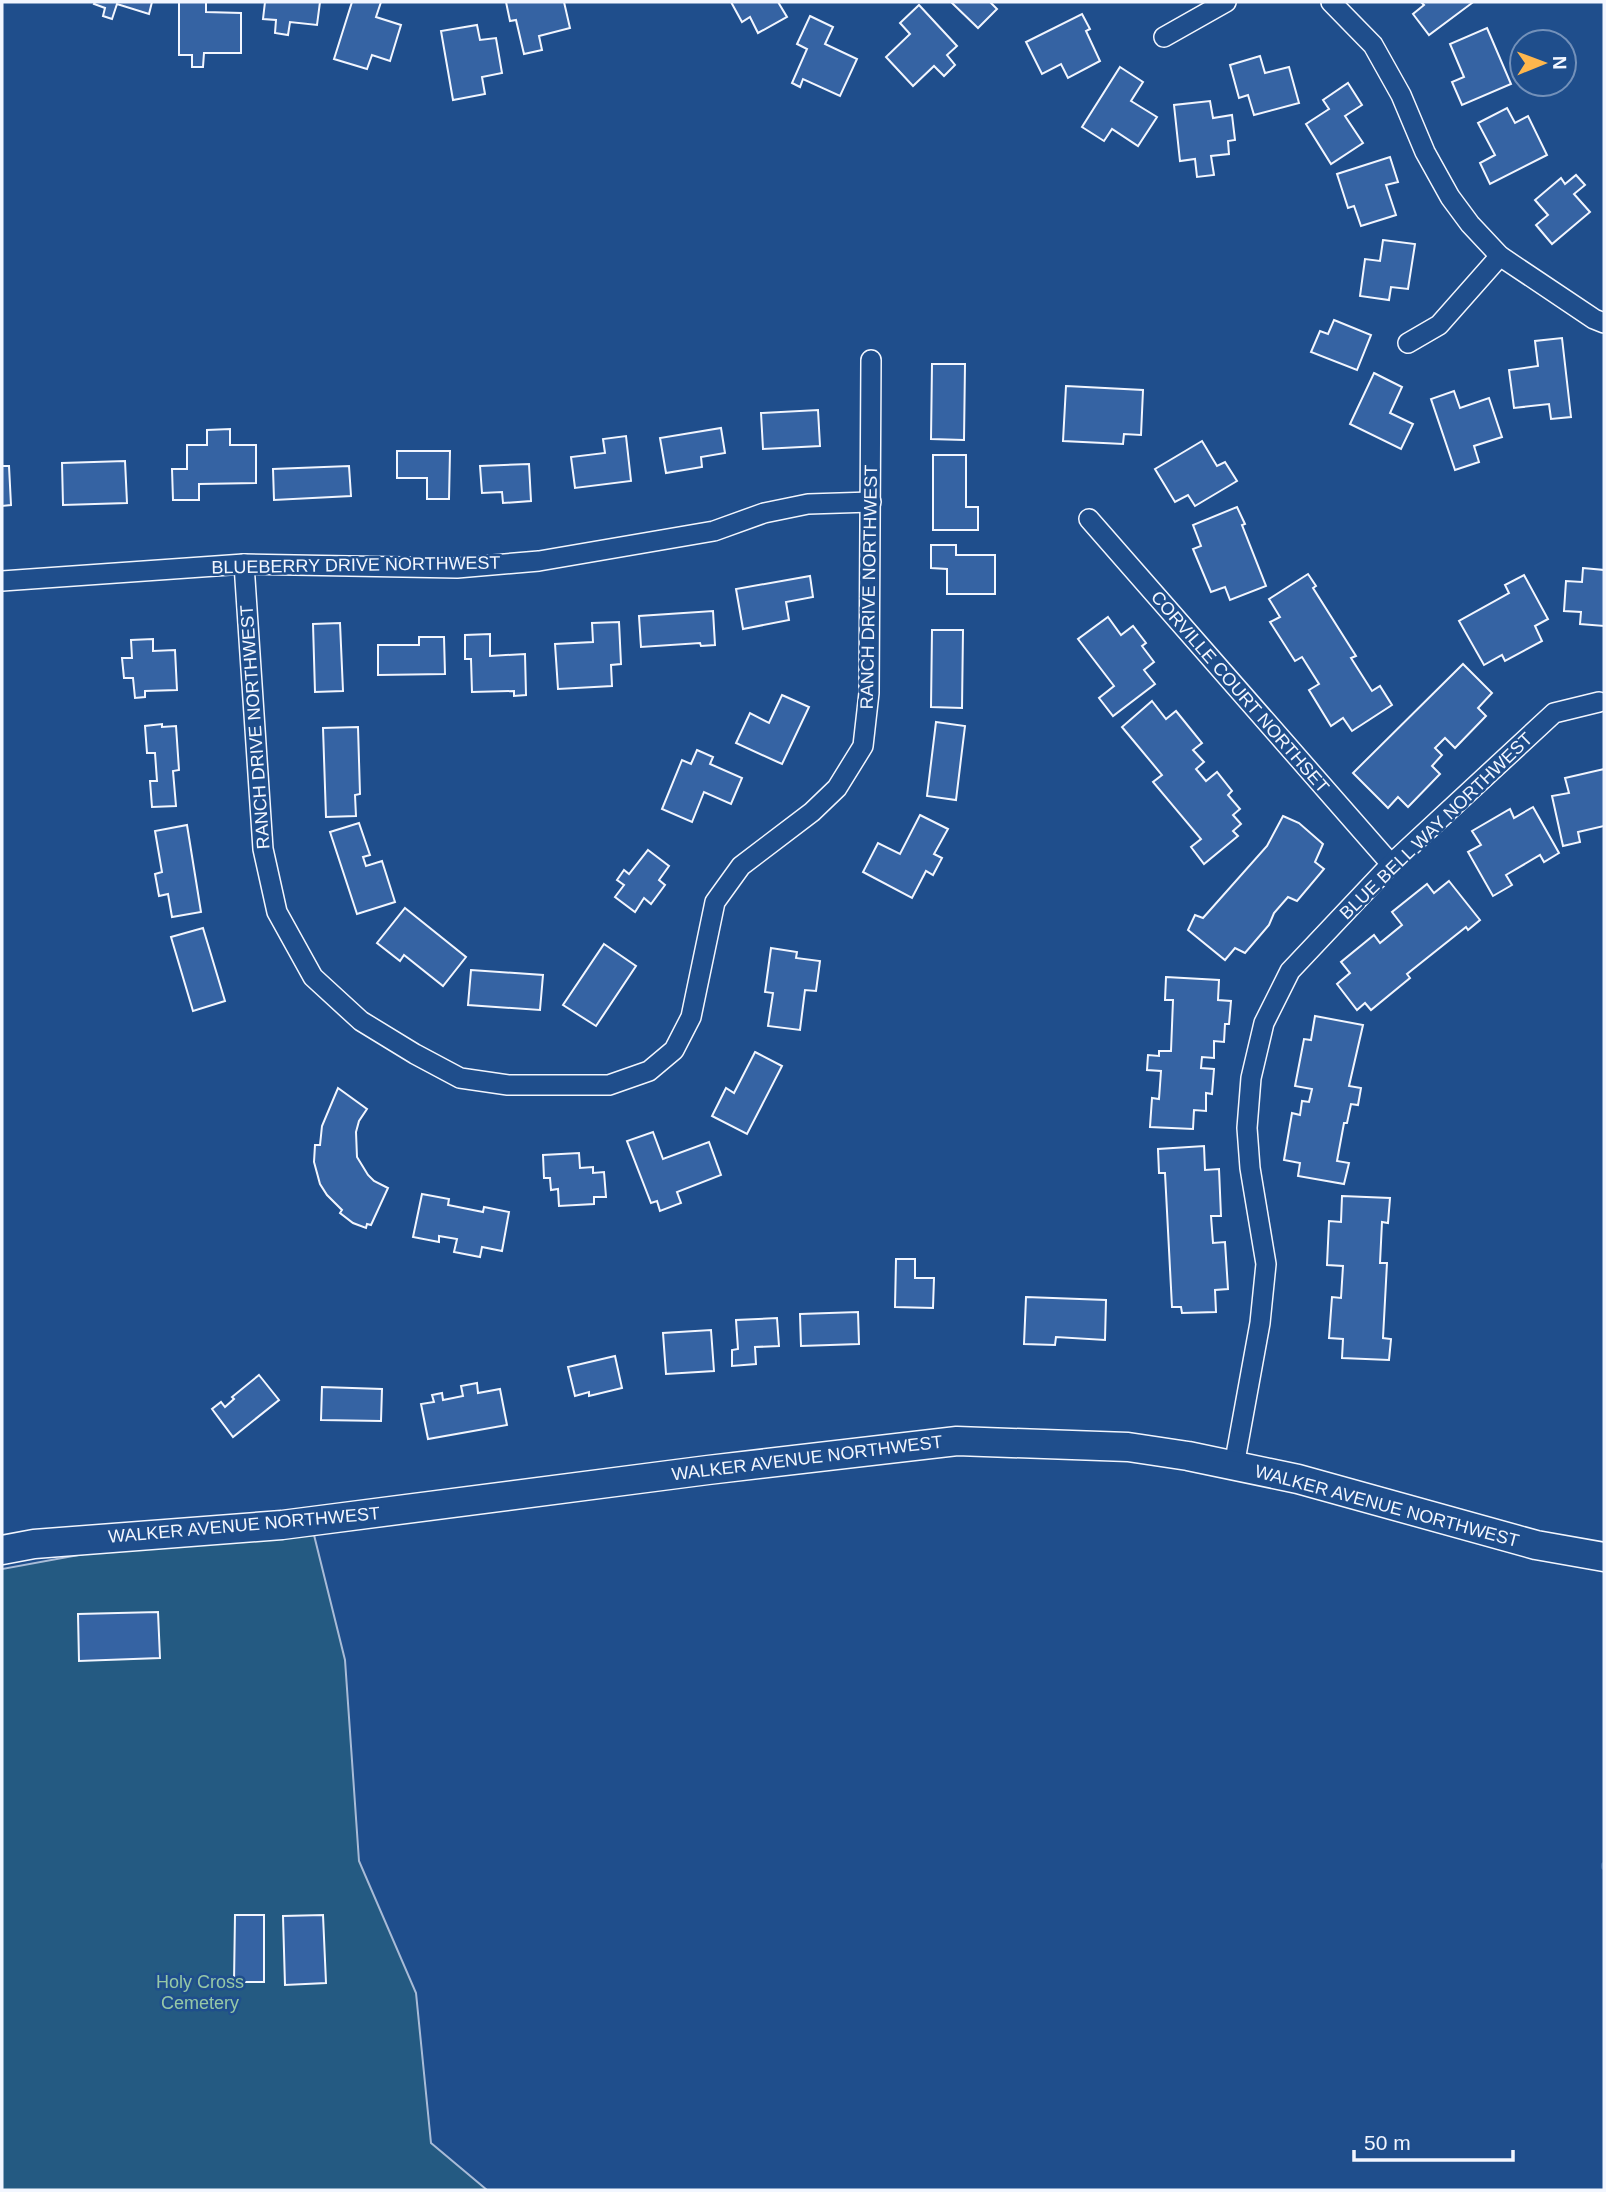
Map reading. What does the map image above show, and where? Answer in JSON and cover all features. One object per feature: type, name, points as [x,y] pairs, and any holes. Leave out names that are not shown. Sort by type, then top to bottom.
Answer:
[{"type":"main road","name":"WALKER AVENUE NORTHWEST","points":[[2,1550],[34,1544],[282,1525],[957,1440],[1128,1447],[1234,1466],[1298,1479],[1536,1545],[1604,1557]]},
{"type":"street","points":[[1164,37],[1226,2]]},
{"type":"street","points":[[1331,2],[1373,45],[1401,95],[1425,152],[1450,197],[1470,224],[1500,256],[1604,323]]},
{"type":"street","points":[[1408,343],[1438,325],[1500,256]]},
{"type":"street","name":"RANCH DRIVE NORTHWEST","points":[[244,564],[262,849],[277,912],[313,977],[361,1021],[460,1078],[508,1085],[609,1085],[649,1071],[674,1050],[691,1017],[715,902],[741,866],[812,813],[837,788],[863,746],[869,693],[872,360]]},
{"type":"street","name":"BLUEBERRY DRIVE NORTHWEST","points":[[2,581],[244,564],[457,568],[538,561],[713,531],[764,513],[808,504],[871,502]]},
{"type":"street","name":"CORVILLE COURT NORTHSET","points":[[1089,519],[1391,864]]},
{"type":"street","name":"BLUE BELL WAY NORTHWEST","points":[[1234,1466],[1258,1336],[1266,1264],[1250,1168],[1247,1128],[1251,1078],[1264,1023],[1290,971],[1391,864],[1554,713],[1599,702]]},
{"type":"green space","name":"Holy Cross Cemetery","points":[[314,1535],[345,1660],[359,1861],[416,1993],[431,2143],[487,2190],[2,2190],[2,1569],[106,1550]]},
{"type":"building","points":[[152,2],[149,14],[117,4],[112,19],[103,16],[105,8],[94,4]]},
{"type":"building","points":[[179,2],[206,2],[206,12],[241,13],[241,53],[204,53],[203,67],[192,67],[192,55],[179,55]]},
{"type":"building","points":[[265,2],[320,2],[317,25],[290,22],[288,35],[275,33],[276,20],[263,19]]},
{"type":"building","points":[[352,2],[381,2],[376,17],[401,25],[390,61],[372,55],[367,69],[334,59]]},
{"type":"building","points":[[506,2],[564,2],[570,28],[539,36],[542,50],[524,54],[516,20],[510,21]]},
{"type":"building","points":[[731,2],[778,2],[787,17],[758,33],[750,17],[742,22]]},
{"type":"building","points":[[951,2],[990,2],[997,9],[978,28]]},
{"type":"building","points":[[1421,2],[1472,3],[1429,35],[1413,14],[1424,5]]},
{"type":"building","points":[[919,5],[957,46],[947,55],[955,65],[944,76],[934,66],[913,86],[886,57],[910,34],[900,23]]},
{"type":"building","points":[[1082,14],[1090,29],[1086,31],[1100,61],[1068,78],[1061,64],[1042,74],[1026,42]]},
{"type":"building","points":[[810,16],[833,27],[825,44],[857,59],[840,96],[803,79],[800,87],[792,83],[807,49],[797,44]]},
{"type":"building","points":[[477,25],[480,40],[496,38],[502,73],[482,77],[485,94],[453,100],[441,31]]},
{"type":"building","points":[[1487,28],[1508,77],[1508,85],[1462,105],[1452,82],[1464,77],[1450,44]]},
{"type":"building","points":[[1260,56],[1265,73],[1289,67],[1299,103],[1254,115],[1248,95],[1239,98],[1230,65]]},
{"type":"building","points":[[1120,67],[1143,82],[1131,101],[1157,117],[1138,146],[1112,129],[1104,141],[1082,127]]},
{"type":"building","points":[[1348,83],[1362,105],[1345,116],[1363,143],[1331,164],[1306,124],[1329,109],[1323,100]]},
{"type":"building","points":[[1210,101],[1213,118],[1232,115],[1235,140],[1228,141],[1229,154],[1211,156],[1214,175],[1197,177],[1195,159],[1180,161],[1174,105]]},
{"type":"building","points":[[1507,108],[1515,123],[1528,116],[1547,155],[1490,184],[1480,163],[1495,155],[1478,123]]},
{"type":"building","points":[[1390,157],[1398,182],[1386,185],[1396,215],[1361,226],[1354,206],[1348,208],[1337,174]]},
{"type":"building","points":[[1576,175],[1585,185],[1574,194],[1590,212],[1552,244],[1536,225],[1548,215],[1535,200],[1561,178],[1565,184]]},
{"type":"building","points":[[1383,240],[1415,244],[1408,289],[1391,287],[1389,300],[1360,296],[1365,259],[1380,261]]},
{"type":"building","points":[[1334,320],[1371,335],[1357,370],[1311,352],[1320,331],[1328,334]]},
{"type":"building","points":[[1562,338],[1571,417],[1551,419],[1549,404],[1514,408],[1509,370],[1538,366],[1535,341]]},
{"type":"building","points":[[932,364],[965,364],[964,440],[931,439]]},
{"type":"building","points":[[1374,373],[1402,387],[1390,413],[1413,424],[1401,449],[1350,424]]},
{"type":"building","points":[[1066,386],[1143,390],[1141,435],[1124,434],[1123,444],[1063,441]]},
{"type":"building","points":[[1454,391],[1460,408],[1489,398],[1502,437],[1474,446],[1479,462],[1455,470],[1431,399]]},
{"type":"building","points":[[818,410],[820,446],[763,449],[761,413]]},
{"type":"building","points":[[721,428],[725,453],[701,457],[702,467],[666,473],[660,438]]},
{"type":"building","points":[[230,429],[230,445],[256,445],[256,483],[199,484],[199,500],[173,500],[172,469],[187,469],[187,445],[207,445],[207,430]]},
{"type":"building","points":[[626,436],[631,481],[575,488],[571,457],[605,453],[603,439]]},
{"type":"building","points":[[1202,441],[1217,466],[1225,462],[1237,481],[1195,506],[1188,495],[1175,502],[1155,469]]},
{"type":"building","points":[[397,451],[450,451],[449,499],[427,499],[427,478],[397,478]]},
{"type":"building","points":[[933,455],[966,455],[966,507],[978,507],[978,530],[933,530]]},
{"type":"building","points":[[125,461],[127,503],[63,505],[62,463]]},
{"type":"building","points":[[529,464],[531,501],[503,503],[502,492],[482,493],[480,466]]},
{"type":"building","points":[[2,466],[9,466],[11,505],[2,506]]},
{"type":"building","points":[[349,466],[351,496],[274,500],[273,469]]},
{"type":"building","points":[[1237,507],[1266,586],[1230,600],[1225,587],[1211,592],[1193,549],[1201,546],[1193,525]]},
{"type":"building","points":[[931,545],[956,545],[956,555],[995,555],[995,594],[947,594],[947,569],[931,568]]},
{"type":"building","points":[[1583,568],[1604,570],[1604,626],[1580,624],[1581,612],[1564,611],[1566,581],[1582,582]]},
{"type":"building","points":[[1308,574],[1316,586],[1313,588],[1356,656],[1351,658],[1372,691],[1380,686],[1392,705],[1352,731],[1343,718],[1331,726],[1309,690],[1319,684],[1302,657],[1295,661],[1270,622],[1280,617],[1269,599]]},
{"type":"building","points":[[1524,575],[1548,619],[1535,626],[1542,641],[1505,661],[1502,655],[1484,665],[1459,621],[1509,593],[1505,585]]},
{"type":"building","points":[[810,576],[813,597],[786,602],[789,620],[743,629],[736,589]]},
{"type":"building","points":[[713,611],[715,645],[701,646],[700,643],[641,647],[639,616]]},
{"type":"building","points":[[1108,617],[1121,635],[1133,626],[1146,643],[1142,646],[1154,662],[1144,670],[1155,684],[1113,716],[1099,698],[1114,686],[1078,639]]},
{"type":"building","points":[[619,622],[621,664],[611,665],[612,686],[558,689],[555,644],[593,642],[592,623]]},
{"type":"building","points":[[340,623],[343,691],[315,692],[313,624]]},
{"type":"building","points":[[932,630],[963,630],[962,708],[931,707]]},
{"type":"building","points":[[490,634],[490,656],[525,654],[526,695],[514,696],[514,691],[472,692],[471,659],[465,659],[465,635]]},
{"type":"building","points":[[419,637],[444,637],[445,674],[378,675],[378,645],[419,645]]},
{"type":"building","points":[[153,639],[153,651],[175,650],[177,690],[145,691],[145,697],[135,698],[133,678],[124,678],[122,658],[132,658],[131,640]]},
{"type":"building","points":[[1463,664],[1492,693],[1478,708],[1486,716],[1455,748],[1445,738],[1435,748],[1442,755],[1432,766],[1440,774],[1408,807],[1398,797],[1388,808],[1353,773]]},
{"type":"building","points":[[782,695],[809,707],[782,764],[736,743],[750,713],[769,723]]},
{"type":"building","points":[[1152,701],[1166,719],[1176,711],[1202,743],[1193,750],[1204,762],[1196,769],[1206,781],[1217,772],[1232,791],[1228,795],[1240,809],[1233,815],[1241,824],[1233,831],[1238,836],[1204,864],[1191,847],[1201,839],[1153,782],[1162,775],[1122,727]]},
{"type":"building","points":[[936,722],[965,726],[956,800],[927,796]]},
{"type":"building","points":[[162,724],[162,727],[176,726],[179,770],[173,771],[176,806],[152,807],[150,781],[157,781],[155,753],[147,753],[145,726]]},
{"type":"building","points":[[358,727],[360,794],[355,795],[356,816],[326,817],[323,728]]},
{"type":"building","points":[[697,750],[713,757],[710,764],[742,778],[731,804],[704,792],[692,822],[662,809],[682,760],[691,764]]},
{"type":"building","points":[[1604,769],[1604,826],[1578,832],[1580,842],[1563,846],[1552,796],[1569,793],[1565,778]]},
{"type":"building","points":[[1533,807],[1559,853],[1544,862],[1540,855],[1506,875],[1512,885],[1493,896],[1468,852],[1481,845],[1472,831],[1510,809],[1514,818]]},
{"type":"building","points":[[920,815],[948,829],[934,854],[942,858],[933,875],[926,871],[912,898],[863,872],[878,843],[900,854]]},
{"type":"building","points":[[1283,816],[1299,823],[1323,844],[1315,862],[1324,869],[1297,901],[1288,897],[1245,953],[1235,948],[1225,960],[1188,930],[1195,915],[1203,918],[1267,846]]},
{"type":"building","points":[[359,823],[370,855],[363,857],[366,866],[382,861],[395,902],[357,914],[330,832]]},
{"type":"building","points":[[187,825],[201,912],[172,917],[168,894],[159,896],[155,874],[162,872],[155,831]]},
{"type":"building","points":[[648,850],[669,866],[659,880],[665,885],[651,904],[644,898],[635,912],[615,897],[624,885],[617,880],[624,870],[629,874]]},
{"type":"building","points":[[1449,881],[1480,920],[1468,930],[1466,927],[1407,974],[1410,978],[1371,1010],[1365,1003],[1357,1010],[1337,984],[1350,973],[1341,962],[1374,935],[1380,943],[1402,925],[1392,912],[1427,884],[1434,893]]},
{"type":"building","points":[[405,908],[466,957],[443,986],[404,955],[400,961],[377,943]]},
{"type":"building","points":[[203,928],[225,1001],[193,1011],[171,937]]},
{"type":"building","points":[[604,944],[636,966],[596,1026],[563,1005]]},
{"type":"building","points":[[771,948],[797,952],[796,958],[820,961],[816,991],[805,990],[800,1030],[768,1026],[773,993],[765,992]]},
{"type":"building","points":[[471,970],[543,975],[540,1010],[468,1005]]},
{"type":"building","points":[[1166,977],[1219,980],[1218,1000],[1231,1001],[1224,1042],[1214,1041],[1214,1058],[1202,1057],[1201,1068],[1214,1069],[1212,1094],[1206,1093],[1206,1111],[1194,1110],[1193,1129],[1150,1127],[1152,1098],[1159,1099],[1161,1071],[1147,1070],[1148,1055],[1159,1056],[1159,1051],[1171,1051],[1173,1000],[1165,1000]]},
{"type":"building","points":[[1315,1016],[1363,1025],[1349,1086],[1361,1088],[1358,1105],[1351,1104],[1347,1123],[1344,1123],[1337,1161],[1349,1163],[1344,1184],[1298,1176],[1300,1163],[1284,1160],[1292,1113],[1300,1115],[1302,1101],[1309,1102],[1312,1089],[1295,1086],[1304,1039],[1311,1040]]},
{"type":"building","points":[[755,1052],[782,1066],[747,1134],[712,1116],[726,1088],[734,1093]]},
{"type":"building","points":[[338,1088],[367,1109],[356,1132],[357,1157],[374,1181],[388,1188],[371,1225],[367,1224],[366,1228],[353,1223],[340,1213],[342,1210],[320,1184],[314,1162],[315,1145],[320,1145],[322,1126]]},
{"type":"building","points":[[653,1132],[663,1159],[709,1142],[721,1175],[677,1192],[681,1203],[660,1211],[657,1201],[651,1203],[627,1141]]},
{"type":"building","points":[[1204,1146],[1205,1170],[1219,1169],[1221,1216],[1211,1216],[1213,1243],[1225,1242],[1228,1289],[1215,1290],[1216,1312],[1182,1313],[1181,1307],[1172,1307],[1165,1173],[1159,1173],[1158,1149]]},
{"type":"building","points":[[579,1153],[580,1168],[593,1167],[593,1173],[604,1172],[606,1197],[594,1197],[594,1204],[559,1206],[558,1189],[551,1190],[550,1178],[544,1178],[543,1155]]},
{"type":"building","points":[[422,1194],[449,1199],[448,1205],[483,1212],[484,1207],[509,1212],[502,1251],[482,1247],[480,1257],[454,1252],[457,1239],[439,1236],[439,1242],[413,1237]]},
{"type":"building","points":[[1342,1196],[1390,1198],[1388,1223],[1382,1222],[1380,1263],[1387,1263],[1383,1338],[1391,1339],[1389,1360],[1342,1358],[1343,1339],[1329,1338],[1332,1297],[1341,1298],[1343,1266],[1327,1265],[1329,1221],[1341,1222]]},
{"type":"building","points":[[896,1259],[915,1259],[915,1278],[934,1278],[933,1308],[895,1307]]},
{"type":"building","points":[[1026,1297],[1106,1300],[1105,1340],[1056,1337],[1055,1345],[1024,1344]]},
{"type":"building","points":[[858,1312],[859,1344],[801,1346],[800,1314]]},
{"type":"building","points":[[777,1318],[779,1346],[755,1347],[756,1364],[732,1366],[732,1350],[738,1349],[736,1320]]},
{"type":"building","points":[[711,1330],[714,1371],[666,1374],[663,1333]]},
{"type":"building","points":[[615,1356],[622,1388],[589,1396],[589,1392],[575,1396],[568,1367]]},
{"type":"building","points":[[259,1375],[279,1400],[233,1437],[212,1409],[221,1402],[225,1407],[234,1399],[232,1397]]},
{"type":"building","points":[[477,1383],[478,1393],[500,1389],[507,1425],[428,1439],[421,1404],[434,1402],[432,1395],[442,1393],[443,1400],[463,1396],[461,1386]]},
{"type":"building","points":[[322,1387],[382,1389],[381,1421],[321,1420]]},
{"type":"building","points":[[158,1612],[160,1658],[79,1661],[78,1614]]},
{"type":"building","points":[[235,1915],[264,1915],[264,1982],[234,1982]]},
{"type":"building","points":[[323,1915],[326,1983],[285,1985],[283,1916]]}]
